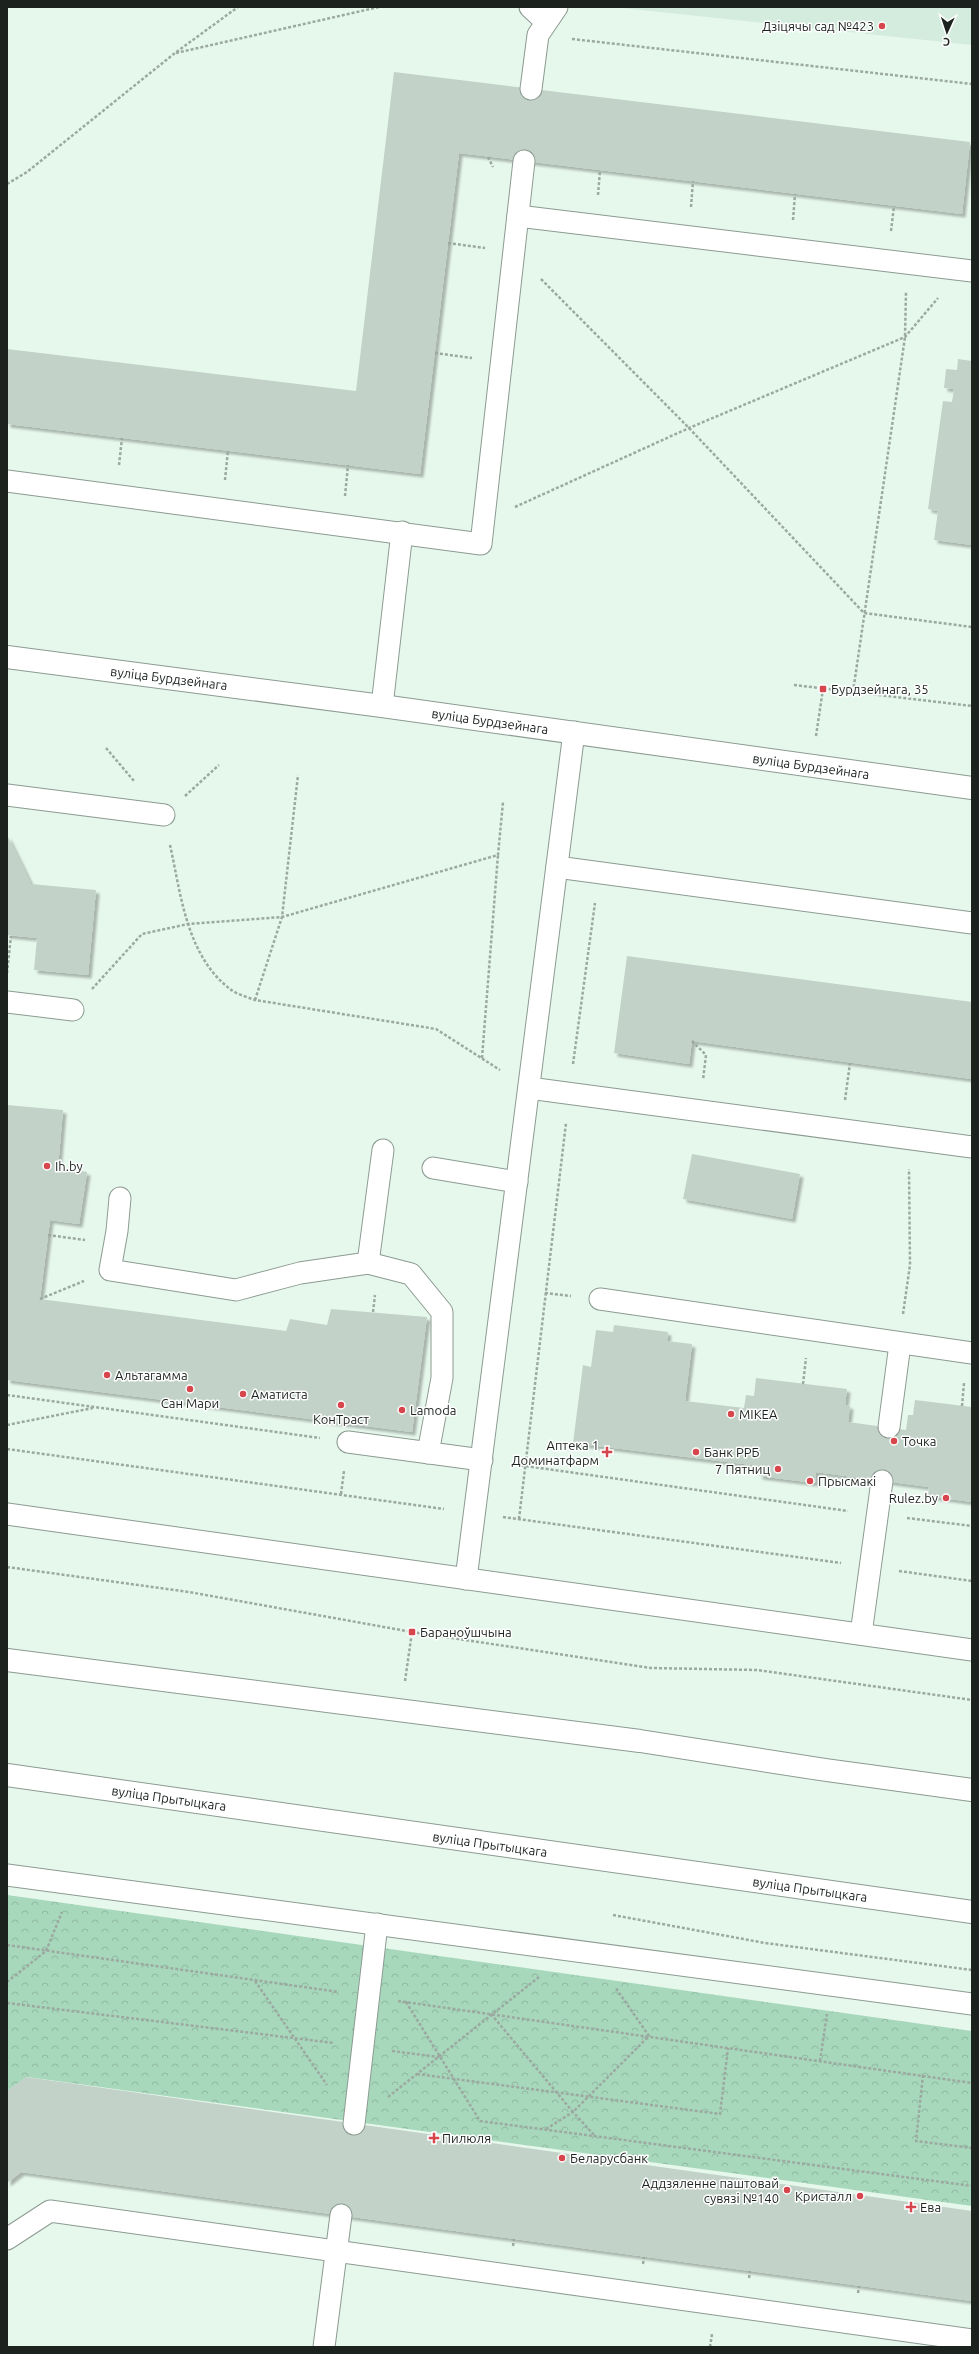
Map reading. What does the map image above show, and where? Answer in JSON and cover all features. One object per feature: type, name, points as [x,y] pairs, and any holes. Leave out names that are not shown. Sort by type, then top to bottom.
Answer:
[{"type":"main road","name":"вуліца Бурдзейнага","points":[[7,657],[574,732],[972,788]]},
{"type":"main road","points":[[7,1660],[640,1740],[826,1770],[972,1790]]},
{"type":"main road","name":"вуліца Прытыцкага","points":[[7,1775],[972,1912]]},
{"type":"lane","points":[[530,7],[546,21],[532,89]]},
{"type":"lane","points":[[7,481],[402,532],[481,544],[524,161]]},
{"type":"lane","points":[[518,216],[907,262],[967,271]]},
{"type":"lane","points":[[382,706],[402,532]]},
{"type":"lane","points":[[466,1579],[574,732]]},
{"type":"lane","points":[[7,795],[164,815]]},
{"type":"lane","points":[[557,867],[972,923]]},
{"type":"lane","points":[[7,1002],[74,1010]]},
{"type":"lane","points":[[529,1088],[972,1147]]},
{"type":"lane","points":[[368,1263],[383,1150]]},
{"type":"lane","points":[[433,1168],[517,1182]]},
{"type":"lane","points":[[120,1198],[115,1244],[110,1270],[236,1290],[300,1273],[368,1263],[411,1274],[442,1312],[442,1378],[428,1453]]},
{"type":"lane","points":[[600,1299],[900,1344],[972,1353]]},
{"type":"lane","points":[[889,1427],[900,1344]]},
{"type":"lane","points":[[348,1442],[482,1460]]},
{"type":"lane","points":[[861,1634],[882,1481]]},
{"type":"lane","points":[[7,1514],[972,1650]]},
{"type":"lane","points":[[7,1874],[972,2004]]},
{"type":"lane","points":[[354,2124],[377,1924]]},
{"type":"lane","points":[[7,2239],[50,2211],[972,2340]]},
{"type":"lane","points":[[324,2347],[341,2215]]},
{"type":"path","points":[[7,184],[27,172],[175,53],[238,7]]},
{"type":"path","points":[[175,53],[379,7]]},
{"type":"path","points":[[546,21],[972,84]]},
{"type":"path","points":[[448,243],[513,252],[689,428],[864,613],[972,627]]},
{"type":"path","points":[[853,692],[905,337],[907,262]]},
{"type":"path","points":[[484,521],[689,428],[905,337],[967,271]]},
{"type":"path","points":[[435,353],[502,362]]},
{"type":"path","points":[[794,685],[972,706]]},
{"type":"path","points":[[811,766],[823,689]]},
{"type":"path","points":[[106,748],[164,815],[188,924],[205,963],[230,989],[255,1000],[436,1029],[529,1088]]},
{"type":"path","points":[[164,815],[218,765]]},
{"type":"path","points":[[255,1000],[282,917],[298,775]]},
{"type":"path","points":[[482,1058],[503,802]]},
{"type":"path","points":[[74,1010],[142,934],[188,924],[282,917],[498,855]]},
{"type":"path","points":[[519,1519],[569,1094],[599,873]]},
{"type":"path","points":[[7,975],[11,936]]},
{"type":"path","points":[[692,1041],[706,1055],[699,1111]]},
{"type":"path","points":[[841,1130],[850,1062]]},
{"type":"path","points":[[900,1344],[910,1266],[909,1139]]},
{"type":"path","points":[[48,1235],[115,1244]]},
{"type":"path","points":[[40,1299],[110,1270]]},
{"type":"path","points":[[7,1395],[348,1442],[341,1494]]},
{"type":"path","points":[[7,1425],[96,1407]]},
{"type":"path","points":[[482,1460],[878,1515],[972,1526]]},
{"type":"path","points":[[7,1567],[189,1592],[412,1632],[651,1668],[757,1670],[972,1700]]},
{"type":"path","points":[[401,1710],[412,1632]]},
{"type":"path","points":[[7,1982],[46,1951],[75,1883]]},
{"type":"path","points":[[613,1915],[765,1943],[972,1970]]},
{"type":"path","points":[[7,1945],[972,2083]]},
{"type":"path","points":[[255,1980],[354,2124],[491,2014],[583,1952],[649,2036]]},
{"type":"path","points":[[406,2002],[480,2121],[972,2186]]},
{"type":"path","points":[[7,2003],[439,2057]]},
{"type":"path","points":[[491,2014],[573,2112],[596,2136]]},
{"type":"path","points":[[545,2130],[573,2112],[649,2036]]},
{"type":"path","points":[[417,2074],[720,2114],[728,2048]]},
{"type":"path","points":[[923,2076],[916,2141],[972,2148]]},
{"type":"shaded area","name":"Дзіцячы сад №423","points":[[613,7],[972,7],[972,45]]},
{"type":"green space","points":[[7,1895],[972,2031],[972,2206],[27,2077],[7,2091]]},
{"type":"building","points":[[394,72],[970,142],[962,214],[459,153],[420,474],[7,424],[7,349],[356,391]]},
{"type":"building","points":[[958,359],[972,361],[972,545],[934,540],[938,511],[928,509],[943,401],[952,402],[954,389],[944,388],[946,369],[957,370]]},
{"type":"building","points":[[7,835],[31,884],[96,890],[88,975],[34,970],[37,938],[7,935]]},
{"type":"building","points":[[627,956],[972,1002],[972,1079],[692,1041],[689,1064],[614,1053]]},
{"type":"building","points":[[7,1105],[63,1110],[58,1167],[87,1172],[79,1224],[50,1220],[40,1299],[286,1331],[290,1319],[327,1325],[331,1309],[427,1317],[412,1432],[7,1380]]},
{"type":"building","points":[[692,1154],[800,1174],[792,1219],[683,1199]]},
{"type":"building","points":[[614,1325],[668,1332],[667,1341],[692,1344],[685,1401],[744,1408],[746,1395],[754,1396],[756,1378],[847,1389],[845,1405],[850,1406],[848,1422],[906,1430],[908,1415],[913,1415],[915,1400],[972,1407],[972,1502],[928,1496],[929,1487],[816,1472],[815,1483],[759,1476],[760,1466],[573,1443],[583,1365],[591,1367],[596,1330],[613,1332]]},
{"type":"building","points":[[26,2077],[972,2211],[972,2301],[21,2172],[7,2183],[7,2091]]},
{"type":"place","name":"Дзіцячы сад №423","points":[[882,26]]},
{"type":"place","name":"Бурдзейнага, 35","points":[[823,689]]},
{"type":"place","name":"Ih.by","points":[[47,1166]]},
{"type":"place","name":"Альтагамма","points":[[107,1375]]},
{"type":"place","name":"Сан Мари","points":[[190,1389]]},
{"type":"place","name":"Аматиста","points":[[243,1394]]},
{"type":"place","name":"КонТраст","points":[[341,1405]]},
{"type":"place","name":"Lamoda","points":[[402,1410]]},
{"type":"place","name":"MIKEA","points":[[731,1414]]},
{"type":"place","name":"Точка","points":[[894,1441]]},
{"type":"place","name":"Аптека 1 Доминатфарм","points":[[607,1452]]},
{"type":"place","name":"Банк РРБ","points":[[696,1452]]},
{"type":"place","name":"7 Пятниц","points":[[778,1469]]},
{"type":"place","name":"Прысмакі","points":[[810,1481]]},
{"type":"place","name":"Rulez.by","points":[[946,1498]]},
{"type":"place","name":"Бараноўшчына","points":[[412,1632]]},
{"type":"place","name":"Пилюля","points":[[434,2138]]},
{"type":"place","name":"Беларусбанк","points":[[562,2158]]},
{"type":"place","name":"Аддзяленне паштовай сувязі №140","points":[[787,2190]]},
{"type":"place","name":"Кристалл","points":[[860,2196]]},
{"type":"place","name":"Ева","points":[[911,2207]]}]
